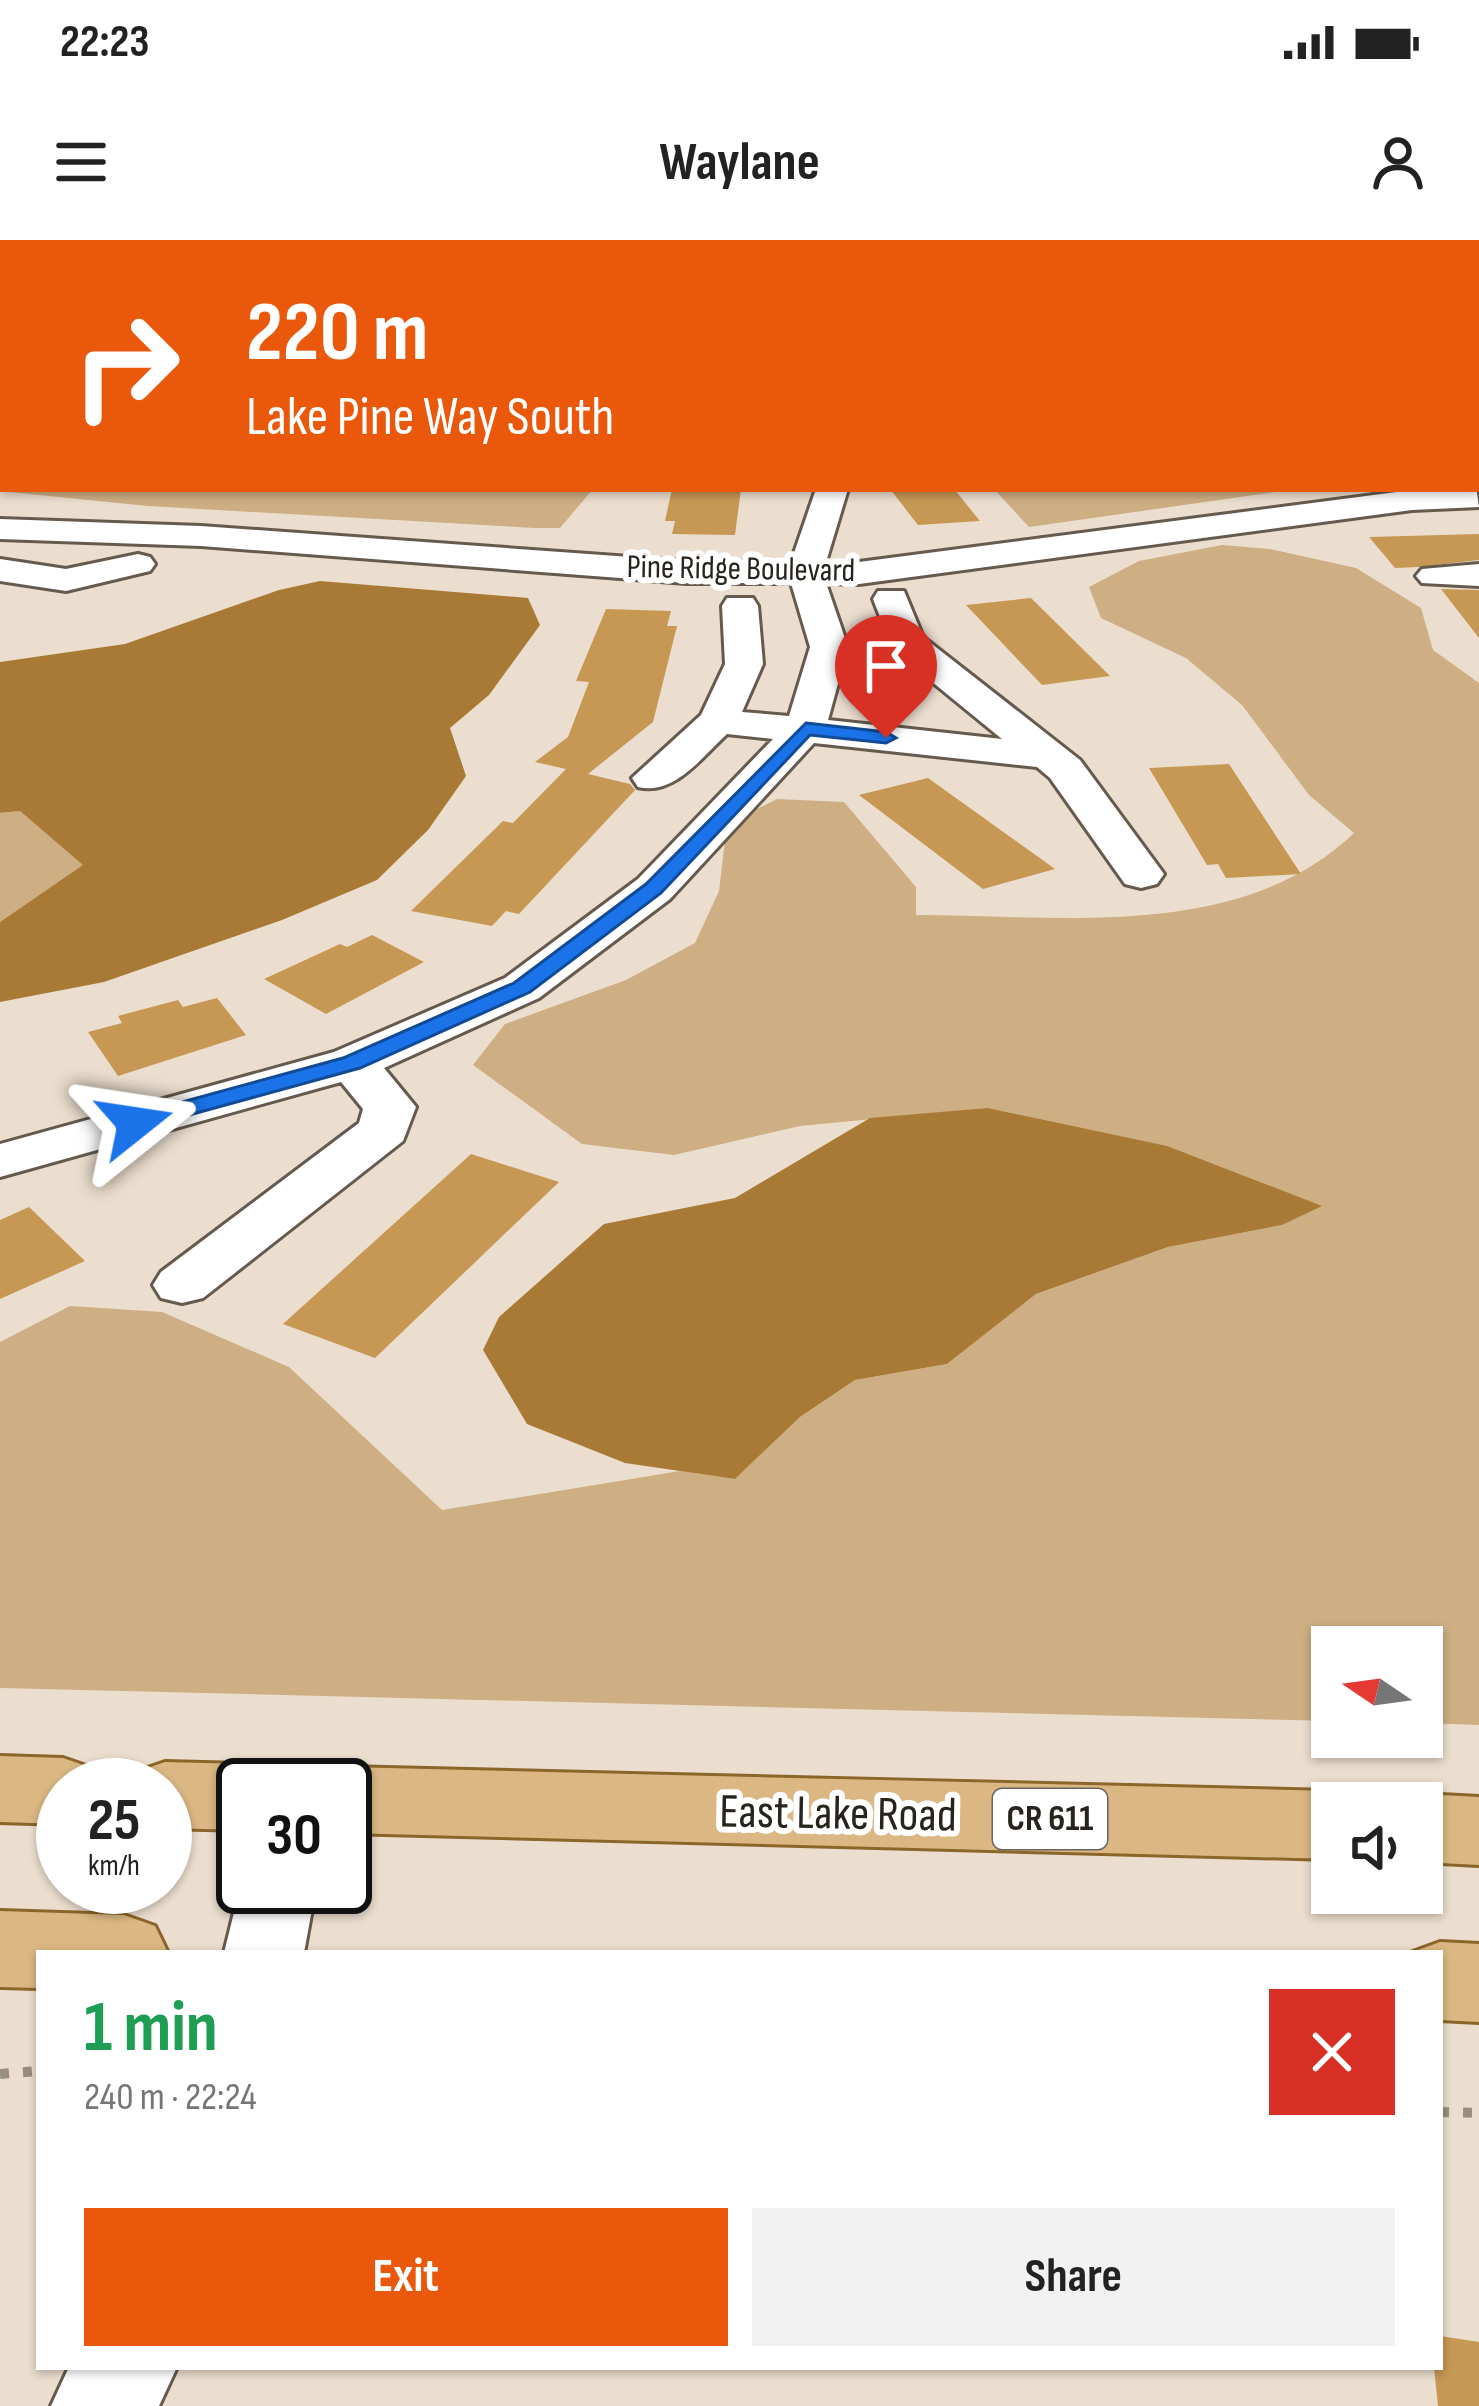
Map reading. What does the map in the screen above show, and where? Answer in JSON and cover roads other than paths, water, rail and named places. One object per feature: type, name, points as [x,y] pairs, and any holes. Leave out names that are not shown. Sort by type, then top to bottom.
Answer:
[{"type":"main road","points":[[0,1789],[36,1790]]},
{"type":"main road","name":"East Lake Road","points":[[372,1801],[1311,1824]]},
{"type":"main road","points":[[1443,1829],[1479,1831]]},
{"type":"main road","points":[[0,1949],[36,1950]]},
{"type":"main road","points":[[1443,1981],[1479,1983]]},
{"type":"street","points":[[0,1161],[352,1063],[522,988],[654,889],[806,729],[830,647],[806,572],[831,492]]},
{"type":"street","name":"Pine Ridge Boulevard","points":[[0,529],[201,536],[686,572],[901,571],[1276,517],[1479,497]]},
{"type":"street","points":[[0,570],[66,580],[138,564]]},
{"type":"street","points":[[1434,576],[1479,575]]},
{"type":"street","points":[[891,599],[906,642],[1065,769],[1142,874]]},
{"type":"street","points":[[653,778],[718,721],[744,664],[740,606]]},
{"type":"street","points":[[718,721],[1048,756]]},
{"type":"street","points":[[182,1285],[384,1130],[390,1107],[352,1063]]},
{"type":"street","points":[[265,1950],[272,1914]]},
{"type":"street","points":[[99,2406],[128,2370]]}]
